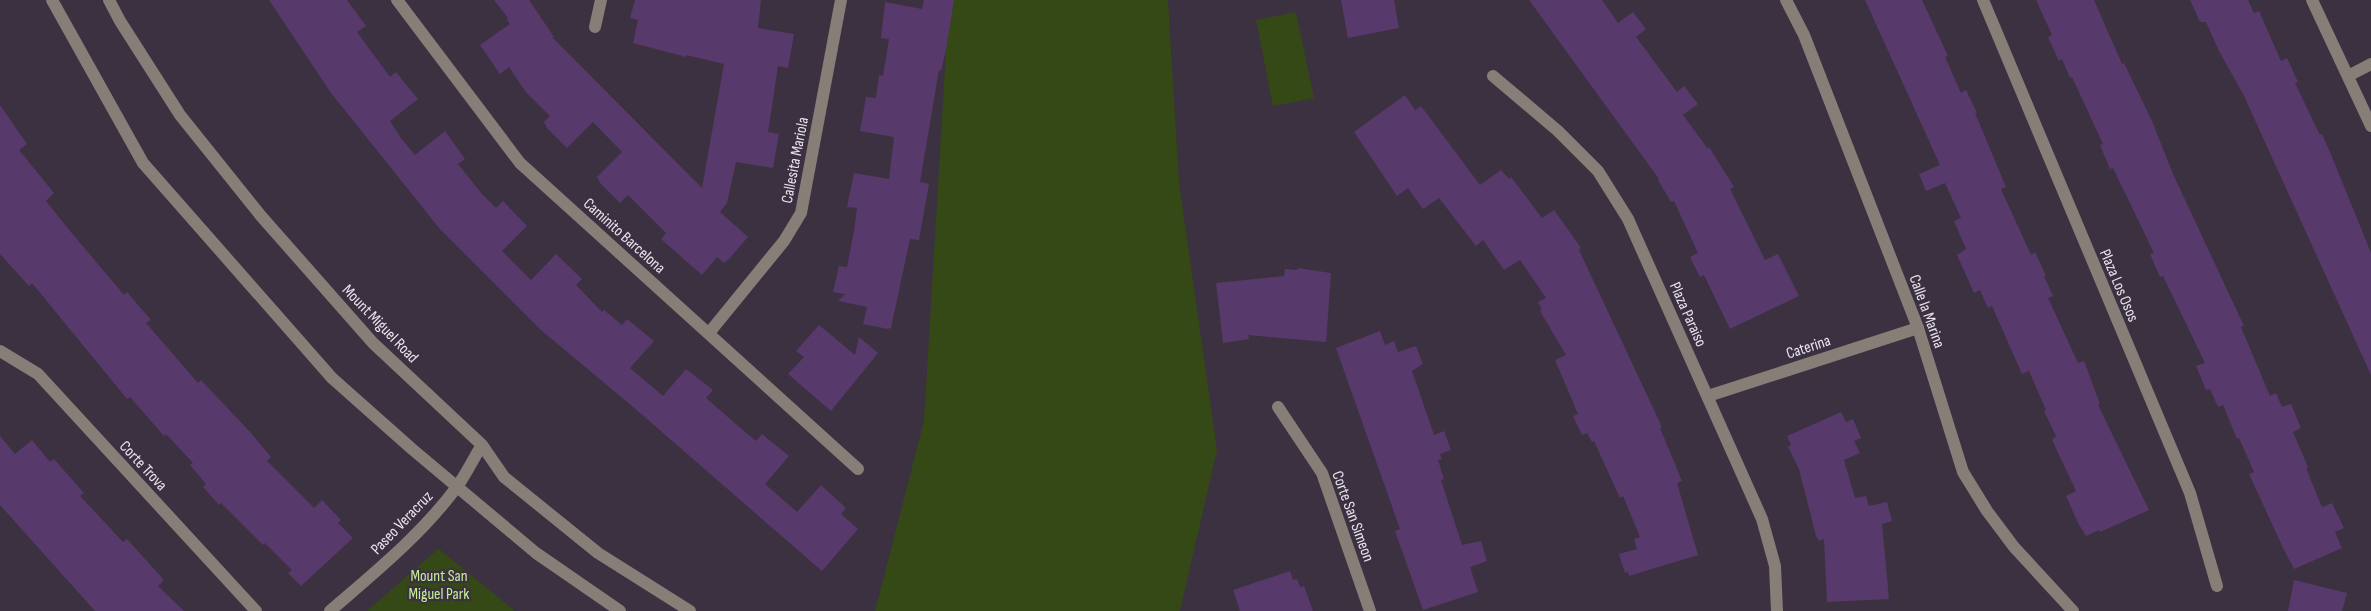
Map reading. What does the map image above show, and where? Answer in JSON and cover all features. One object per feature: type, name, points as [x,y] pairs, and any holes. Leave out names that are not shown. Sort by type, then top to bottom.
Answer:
[{"type":"street","points":[[52,0],[143,163],[332,378],[536,553],[620,611]]},
{"type":"street","name":"Mount Miguel Road","points":[[110,0],[120,21],[180,115],[261,216],[374,343],[482,445],[504,477],[598,553],[690,611]]},
{"type":"street","name":"Caminito Barcelona","points":[[397,0],[520,163],[858,469]]},
{"type":"street","points":[[595,27],[601,0]]},
{"type":"street","name":"Callesita Mariola","points":[[710,333],[784,241],[801,213],[841,0]]},
{"type":"street","name":"Calle la Marina","points":[[1786,0],[1804,35],[1918,328],[1963,472],[1987,511],[2014,547],[2073,611]]},
{"type":"street","name":"Plaza Los Osos","points":[[1983,0],[2190,493],[2217,586]]},
{"type":"street","points":[[2312,0],[2371,126]]},
{"type":"street","points":[[2348,76],[2371,64]]},
{"type":"street","name":"Plaza Paraiso","points":[[1493,76],[1558,131],[1598,171],[1628,219],[1762,519],[1775,566],[1777,611]]},
{"type":"street","name":"Caterina","points":[[1708,396],[1918,328]]},
{"type":"street","name":"Corte Trova","points":[[0,351],[38,374],[256,611]]},
{"type":"street","name":"Corte San Simeon","points":[[1278,407],[1323,473],[1370,611]]},
{"type":"street","name":"Paseo Veracruz","points":[[330,611],[384,564],[435,513],[457,487],[482,445]]},
{"type":"green space","points":[[949,0],[1168,0],[1179,183],[1217,450],[1180,611],[875,611],[924,421]]},
{"type":"green space","points":[[1296,12],[1314,98],[1273,106],[1256,20]]},
{"type":"green space","name":"Mount San Miguel Park","points":[[439,549],[515,611],[367,611]]},
{"type":"building","points":[[269,0],[347,0],[366,26],[357,32],[390,77],[396,72],[418,99],[390,121],[401,138],[415,155],[445,131],[465,159],[458,164],[482,194],[496,208],[503,201],[527,226],[502,251],[531,280],[556,254],[582,279],[576,285],[602,312],[604,310],[622,325],[627,319],[654,341],[630,368],[663,396],[686,369],[713,390],[706,398],[737,425],[756,441],[762,434],[789,456],[765,484],[797,512],[821,485],[846,508],[841,514],[858,529],[822,571],[541,330],[439,228],[331,93]]},
{"type":"building","points":[[494,0],[529,0],[554,37],[552,37],[702,188],[724,64],[633,43],[638,20],[630,18],[635,0],[761,0],[758,28],[794,34],[788,68],[778,66],[768,132],[779,134],[773,168],[736,162],[727,203],[720,212],[748,237],[729,259],[724,263],[717,257],[702,275],[661,239],[666,233],[628,195],[620,203],[601,184],[597,177],[622,152],[593,122],[567,148],[547,128],[544,122],[550,116],[525,91],[509,67],[500,74],[480,45],[510,24]]},
{"type":"building","points":[[924,0],[954,0],[946,50],[941,71],[939,70],[920,182],[929,184],[919,240],[910,239],[891,328],[888,329],[863,324],[867,307],[838,301],[845,294],[833,292],[839,266],[847,267],[854,231],[857,208],[847,207],[854,173],[889,179],[894,137],[860,131],[866,97],[876,98],[879,75],[883,76],[889,39],[881,38],[885,2],[922,9]]},
{"type":"building","points":[[1341,0],[1394,0],[1399,28],[1348,38]]},
{"type":"building","points":[[1529,0],[1602,0],[1618,23],[1633,12],[1646,29],[1636,37],[1677,92],[1684,86],[1698,104],[1683,115],[1708,149],[1709,147],[1734,187],[1730,189],[1765,260],[1778,254],[1799,296],[1730,329],[1704,275],[1700,277],[1690,257],[1698,253],[1674,201],[1671,202],[1659,179]]},
{"type":"building","points":[[1865,0],[1922,0],[1948,56],[1945,57],[1961,93],[1966,90],[1977,113],[1975,113],[2006,187],[2001,189],[2031,255],[2035,252],[2046,276],[2044,276],[2053,296],[2048,298],[2078,363],[2084,361],[2100,404],[2098,405],[2149,510],[2086,536],[2078,523],[2066,496],[2076,491],[2052,440],[2056,436],[2029,371],[2022,374],[1992,306],[1988,308],[1980,290],[1974,293],[1957,255],[1966,249],[1954,221],[1961,218],[1945,183],[1926,191],[1919,174],[1940,165]]},
{"type":"building","points":[[2036,0],[2094,0],[2122,64],[2124,63],[2152,121],[2173,174],[2244,326],[2241,327],[2270,396],[2276,393],[2282,407],[2291,404],[2301,428],[2293,432],[2321,505],[2323,507],[2332,503],[2344,528],[2335,532],[2342,548],[2294,569],[2249,474],[2254,472],[2223,405],[2218,407],[2210,389],[2206,390],[2196,366],[2205,363],[2163,276],[2160,277],[2150,254],[2154,253],[2113,168],[2110,169],[2100,145],[2103,144],[2072,77],[2070,78],[2062,59],[2059,61],[2048,37],[2052,35]]},
{"type":"building","points":[[2190,0],[2248,0],[2254,13],[2259,11],[2281,61],[2287,58],[2298,82],[2295,83],[2320,135],[2322,134],[2371,253],[2371,375],[2244,96],[2206,22],[2200,22]]},
{"type":"building","points":[[1405,95],[1415,110],[1421,106],[1480,185],[1501,170],[1509,179],[1511,177],[1542,218],[1554,210],[1581,248],[1579,250],[1662,427],[1660,428],[1682,481],[1677,483],[1698,555],[1629,576],[1628,572],[1625,573],[1619,554],[1637,549],[1634,539],[1640,537],[1623,496],[1620,498],[1594,441],[1592,442],[1587,433],[1582,435],[1573,416],[1578,414],[1555,360],[1566,355],[1540,311],[1542,310],[1538,302],[1546,298],[1520,260],[1504,270],[1483,240],[1476,246],[1439,198],[1423,209],[1408,188],[1397,196],[1354,132]]},
{"type":"building","points":[[0,105],[27,144],[19,150],[54,193],[46,201],[70,231],[124,295],[127,292],[151,320],[146,323],[198,383],[201,380],[251,433],[271,457],[267,461],[314,508],[322,500],[341,520],[338,523],[353,538],[301,586],[288,573],[292,570],[265,543],[263,545],[221,503],[219,505],[203,487],[206,484],[190,465],[193,463],[166,434],[164,436],[130,397],[127,399],[32,283],[29,286],[0,254]]},
{"type":"building","points":[[1298,268],[1331,273],[1326,342],[1248,335],[1249,339],[1223,343],[1216,283],[1284,276],[1285,269],[1297,270]]},
{"type":"building","points":[[819,325],[855,355],[859,337],[878,353],[831,411],[788,374],[804,357],[796,351]]},
{"type":"building","points":[[1380,331],[1385,345],[1394,341],[1398,352],[1416,346],[1423,364],[1412,371],[1434,435],[1444,431],[1451,450],[1440,454],[1442,459],[1438,460],[1444,479],[1441,480],[1462,545],[1481,541],[1487,561],[1470,567],[1478,592],[1423,610],[1395,531],[1400,529],[1336,348]]},
{"type":"building","points":[[1841,412],[1846,422],[1853,419],[1861,438],[1854,441],[1860,453],[1844,460],[1855,498],[1866,496],[1869,506],[1887,502],[1892,521],[1882,524],[1889,599],[1827,602],[1824,539],[1819,541],[1816,536],[1799,469],[1788,447],[1791,445],[1787,436]]},
{"type":"building","points":[[0,436],[15,454],[32,440],[50,462],[54,459],[84,493],[80,496],[123,542],[127,539],[164,580],[158,586],[184,611],[95,611],[0,505]]},
{"type":"building","points":[[1290,571],[1293,580],[1297,579],[1300,587],[1304,586],[1313,611],[1240,611],[1233,590]]},
{"type":"building","points":[[2294,580],[2347,593],[2342,611],[2288,611]]}]
